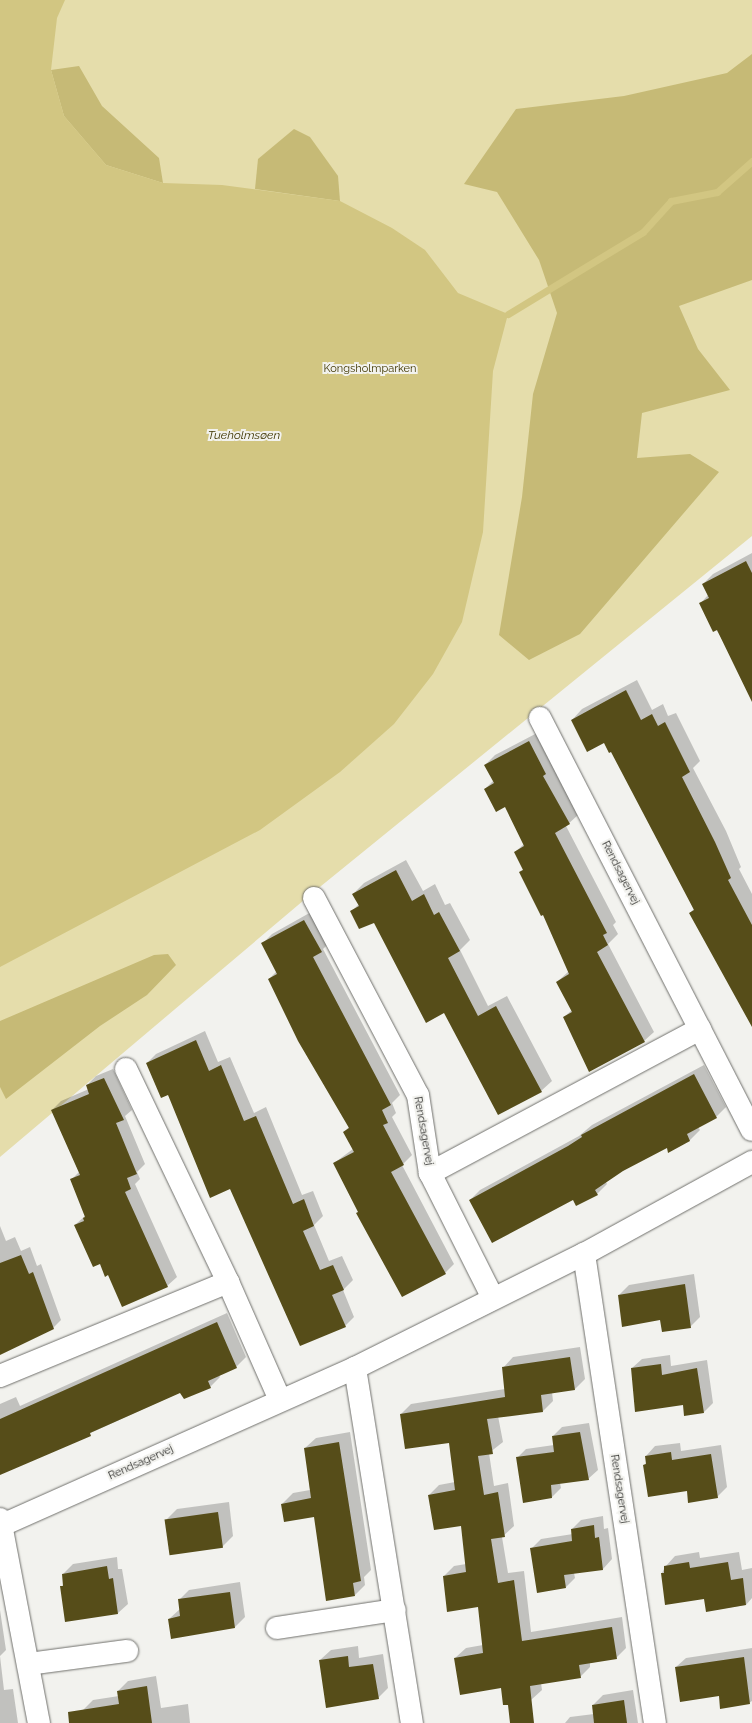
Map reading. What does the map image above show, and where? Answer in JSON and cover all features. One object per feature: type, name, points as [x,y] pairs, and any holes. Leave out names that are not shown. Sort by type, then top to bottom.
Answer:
[{"type":"street","name":"Rendsagervej","points":[[540,718],[752,1130]]},
{"type":"street","name":"Rendsagervej","points":[[314,898],[418,1095],[430,1173],[493,1298]]},
{"type":"street","name":"Rendsagervej","points":[[430,1173],[700,1029]]},
{"type":"street","points":[[126,1069],[228,1282],[280,1400]]},
{"type":"street","name":"Rendsagervej","points":[[39,1723],[30,1664],[1,1523],[355,1368],[584,1254],[752,1162]]},
{"type":"street","name":"Rendsagervej","points":[[584,1254],[655,1723]]},
{"type":"street","points":[[0,1376],[228,1282]]},
{"type":"street","points":[[355,1368],[412,1723]]},
{"type":"street","points":[[277,1628],[395,1610]]},
{"type":"street","points":[[30,1664],[127,1651]]},
{"type":"green space","name":"Kongsholmparken","points":[[0,0],[752,0],[752,536],[310,895],[0,1157]]},
{"type":"shaded area","points":[[752,54],[752,280],[679,306],[698,349],[730,390],[642,413],[637,458],[690,454],[719,472],[580,634],[529,660],[499,635],[522,497],[533,394],[557,313],[539,260],[497,192],[464,184],[516,109],[624,96],[727,73]]},
{"type":"shaded area","points":[[79,66],[102,106],[159,158],[163,183],[106,165],[64,116],[51,70]]},
{"type":"shaded area","points":[[294,129],[310,137],[338,176],[340,201],[255,189],[258,159]]},
{"type":"shaded area","points":[[168,954],[176,965],[147,995],[100,1026],[6,1099],[0,1087],[0,1021],[154,955]]},
{"type":"water","name":"Tueholmsøen","points":[[0,0],[65,0],[57,18],[51,70],[64,116],[106,165],[163,183],[222,185],[340,201],[392,228],[425,250],[458,293],[508,314],[493,371],[483,532],[462,622],[433,674],[394,724],[340,772],[260,830],[0,967]]},
{"type":"building","points":[[746,561],[752,573],[752,702],[717,630],[713,632],[699,603],[709,598],[702,584]]},
{"type":"building","points":[[626,690],[641,720],[652,714],[658,726],[665,722],[690,772],[682,777],[715,842],[731,878],[728,880],[752,925],[752,1027],[689,913],[694,910],[611,752],[609,753],[604,743],[587,752],[571,720]]},
{"type":"building","points":[[529,741],[546,774],[543,776],[570,824],[555,833],[607,933],[603,935],[608,945],[597,952],[645,1042],[589,1072],[563,1017],[572,1012],[556,982],[569,974],[543,915],[541,916],[519,872],[523,870],[514,852],[524,846],[505,807],[496,812],[484,789],[494,783],[484,765]]},
{"type":"building","points":[[396,870],[412,901],[424,894],[434,915],[439,912],[460,951],[448,958],[478,1016],[496,1006],[542,1092],[498,1115],[444,1013],[426,1023],[374,923],[359,929],[350,911],[359,906],[352,894]]},
{"type":"building","points":[[304,920],[322,952],[313,957],[391,1105],[382,1110],[388,1123],[383,1125],[404,1165],[391,1172],[446,1274],[402,1297],[356,1213],[358,1212],[333,1163],[354,1152],[343,1132],[349,1128],[298,1041],[268,979],[277,974],[261,943]]},
{"type":"building","points":[[196,1040],[209,1071],[221,1065],[244,1121],[256,1116],[293,1204],[304,1199],[314,1226],[303,1231],[320,1270],[333,1265],[344,1290],[332,1295],[346,1327],[300,1346],[230,1189],[210,1198],[168,1095],[161,1098],[146,1063]]},
{"type":"building","points":[[694,1074],[717,1118],[687,1134],[690,1141],[668,1153],[667,1148],[623,1171],[595,1190],[598,1195],[576,1206],[573,1200],[492,1243],[469,1200],[568,1146],[582,1137],[581,1135]]},
{"type":"building","points":[[104,1078],[124,1120],[116,1123],[137,1174],[127,1178],[131,1189],[125,1192],[168,1287],[122,1307],[108,1275],[105,1277],[100,1264],[93,1267],[74,1225],[84,1221],[83,1218],[85,1217],[70,1179],[80,1175],[51,1110],[89,1094],[86,1085]]},
{"type":"building","points":[[21,1255],[29,1274],[33,1272],[54,1329],[0,1355],[0,1263]]},
{"type":"building","points":[[685,1284],[691,1328],[662,1332],[660,1320],[622,1327],[618,1295]]},
{"type":"building","points":[[217,1322],[237,1368],[208,1381],[211,1388],[184,1399],[180,1393],[90,1433],[91,1436],[0,1475],[0,1419]]},
{"type":"building","points":[[570,1357],[575,1390],[541,1395],[543,1412],[487,1419],[493,1454],[478,1456],[484,1495],[498,1492],[505,1537],[491,1539],[498,1583],[514,1580],[522,1641],[612,1627],[617,1659],[579,1665],[581,1678],[530,1686],[534,1723],[510,1723],[508,1705],[503,1705],[501,1688],[460,1695],[454,1658],[483,1653],[478,1607],[447,1612],[443,1576],[466,1572],[461,1526],[434,1530],[428,1495],[455,1490],[449,1443],[405,1449],[400,1414],[505,1397],[502,1367]]},
{"type":"building","points":[[661,1364],[662,1375],[697,1368],[704,1413],[684,1416],[683,1405],[635,1412],[631,1368]]},
{"type":"building","points":[[580,1432],[589,1480],[551,1485],[552,1498],[523,1503],[516,1457],[554,1452],[552,1436]]},
{"type":"building","points":[[339,1442],[361,1581],[353,1583],[355,1596],[326,1601],[314,1517],[284,1522],[281,1504],[311,1498],[304,1448]]},
{"type":"building","points":[[671,1452],[672,1460],[711,1454],[718,1498],[688,1503],[687,1491],[648,1497],[643,1465],[646,1464],[645,1456]]},
{"type":"building","points":[[218,1512],[223,1548],[170,1555],[165,1520]]},
{"type":"building","points":[[594,1525],[595,1538],[599,1537],[603,1570],[564,1575],[566,1588],[537,1593],[530,1548],[572,1541],[571,1529]]},
{"type":"building","points":[[689,1562],[690,1568],[728,1562],[731,1580],[743,1578],[746,1605],[706,1612],[704,1599],[665,1605],[661,1573],[664,1573],[664,1566]]},
{"type":"building","points":[[107,1566],[109,1579],[113,1578],[118,1614],[65,1622],[60,1586],[63,1586],[62,1574]]},
{"type":"building","points":[[230,1592],[235,1628],[171,1639],[168,1619],[180,1616],[178,1599]]},
{"type":"building","points":[[348,1656],[349,1667],[373,1664],[379,1699],[326,1708],[319,1660]]},
{"type":"building","points":[[744,1657],[750,1704],[720,1709],[719,1696],[680,1702],[675,1667]]},
{"type":"building","points":[[147,1686],[152,1723],[69,1723],[68,1712],[119,1704],[117,1691]]},
{"type":"building","points":[[624,1700],[627,1723],[594,1723],[592,1705]]},
{"type":"waterway","points":[[508,314],[643,232],[671,201],[717,192],[752,161]]}]
